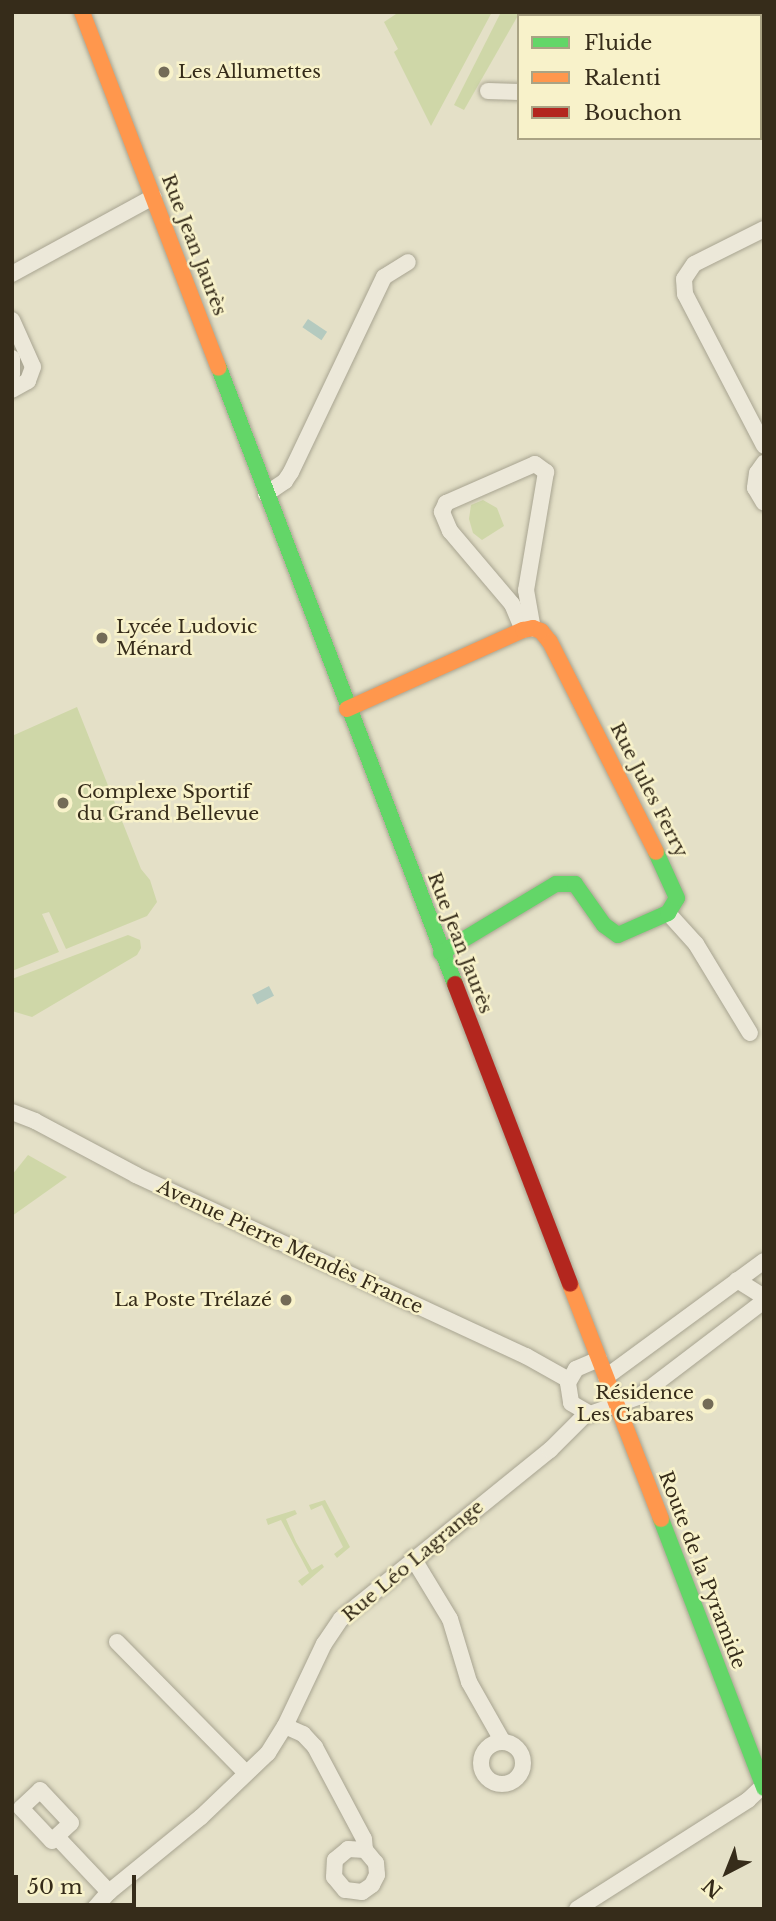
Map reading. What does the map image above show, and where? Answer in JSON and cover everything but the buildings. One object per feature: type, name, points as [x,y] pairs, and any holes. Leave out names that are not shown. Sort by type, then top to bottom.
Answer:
[{"type":"main road","name":"Rue Jean Jaurès","points":[[82,12],[616,1406]]},
{"type":"main road","points":[[347,709],[528,629]]},
{"type":"main road","name":"Rue Jules Ferry","points":[[528,629],[541,631],[550,642],[675,889],[677,898],[668,913]]},
{"type":"main road","points":[[441,953],[556,884],[575,884],[581,888],[604,925],[618,935],[668,913]]},
{"type":"main road","name":"Route de la Pyramide","points":[[616,1406],[763,1787]]},
{"type":"street","points":[[488,91],[517,92]]},
{"type":"street","points":[[12,274],[153,197]]},
{"type":"street","points":[[764,229],[694,264],[684,279],[685,294],[764,446]]},
{"type":"street","points":[[265,494],[285,481],[291,472],[384,277],[408,262]]},
{"type":"street","points":[[12,320],[33,366],[28,381],[12,390]]},
{"type":"street","points":[[12,358],[12,375]]},
{"type":"street","points":[[764,463],[757,473],[755,488],[764,503]]},
{"type":"street","points":[[536,464],[546,472],[526,590],[528,629],[512,604],[450,531],[442,512],[446,503],[536,464]]},
{"type":"street","points":[[668,913],[696,944],[750,1033]]},
{"type":"street","name":"Avenue Pierre Mendès France","points":[[12,1112],[35,1121],[136,1175],[526,1356],[569,1380]]},
{"type":"street","points":[[607,1377],[764,1261]]},
{"type":"street","points":[[599,1359],[579,1367],[569,1380],[567,1391],[571,1403],[587,1413],[597,1413],[638,1397],[764,1299],[737,1280]]},
{"type":"street","name":"Rue Léo Lagrange","points":[[94,1909],[109,1892],[201,1816],[268,1753],[285,1726],[324,1644],[341,1619],[550,1450],[587,1413]]},
{"type":"street","points":[[413,1559],[450,1619],[469,1682],[503,1742]]},
{"type":"street","points":[[117,1642],[246,1773]]},
{"type":"street","points":[[285,1726],[303,1734],[315,1747],[364,1839],[365,1850]]},
{"type":"street","points":[[578,1909],[748,1800],[763,1787]]},
{"type":"street","points":[[57,1836],[109,1892]]},
{"type":"green space","points":[[399,12],[492,12],[431,126],[394,52],[398,49],[384,22]]},
{"type":"green space","points":[[501,12],[520,12],[464,110],[454,105]]},
{"type":"green space","points":[[483,500],[497,508],[504,526],[482,540],[473,533],[469,519],[471,505]]},
{"type":"green space","name":"Complexe Sportif du Grand Bellevue","points":[[77,707],[141,869],[150,880],[157,902],[147,916],[66,949],[49,912],[42,914],[59,952],[12,971],[12,736]]},
{"type":"green space","points":[[128,935],[140,940],[141,948],[137,955],[32,1017],[12,1011],[12,979]]},
{"type":"green space","points":[[28,1155],[67,1177],[12,1216],[12,1175]]},
{"type":"green space","points":[[325,1500],[350,1547],[337,1558],[334,1554],[343,1547],[322,1505],[311,1510],[309,1505]]},
{"type":"green space","points":[[295,1510],[297,1514],[286,1519],[296,1542],[312,1570],[322,1564],[324,1567],[302,1586],[298,1581],[309,1573],[281,1520],[268,1525],[266,1519]]},
{"type":"shaded area","points":[[308,319],[327,332],[321,340],[302,327]]},
{"type":"shaded area","points":[[269,986],[274,996],[257,1004],[252,995]]},
{"type":"traffic: fast","points":[[219,368],[455,984]]},
{"type":"traffic: fast","points":[[441,953],[556,884],[575,884],[604,925],[618,935],[668,913],[677,898],[656,852]]},
{"type":"traffic: fast","points":[[661,1519],[764,1788]]},
{"type":"traffic: slow","points":[[82,12],[219,368]]},
{"type":"traffic: slow","points":[[347,709],[523,630],[533,628],[541,631],[550,642],[656,852]]},
{"type":"traffic: slow","points":[[570,1284],[661,1519]]},
{"type":"traffic: jam","points":[[455,984],[570,1284]]},
{"type":"place","name":"Les Allumettes","points":[[164,72]]},
{"type":"place","name":"Lycée Ludovic Ménard","points":[[102,638]]},
{"type":"place","name":"Complexe Sportif du Grand Bellevue","points":[[63,803]]},
{"type":"place","name":"La Poste Trélazé","points":[[286,1300]]},
{"type":"place","name":"Résidence Les Gabares","points":[[708,1404]]}]
